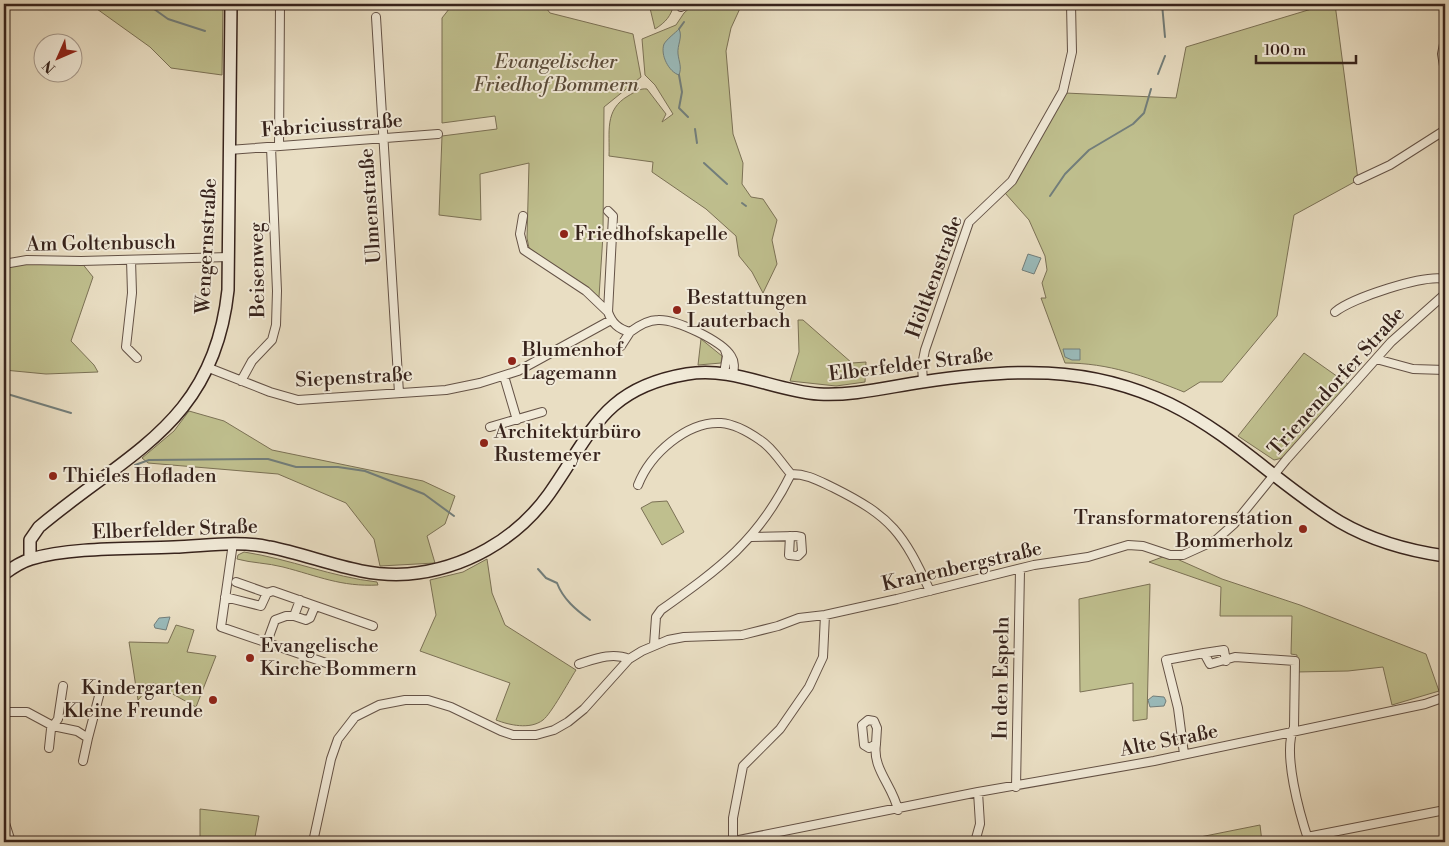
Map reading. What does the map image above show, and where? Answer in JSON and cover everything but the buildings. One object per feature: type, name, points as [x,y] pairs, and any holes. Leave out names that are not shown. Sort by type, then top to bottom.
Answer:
[{"type":"main road","name":"Wengernstraße","points":[[30,559],[30,540],[39,527],[129,460],[163,431],[191,398],[209,368],[224,320],[228,290],[231,4]]},
{"type":"main road","name":"Elberfelder Straße","points":[[30,559],[65,553],[234,543],[270,547],[342,568],[377,574],[422,572],[458,563],[483,552],[522,525],[549,494],[591,428],[616,404],[640,388],[669,378],[698,372],[728,374],[799,391],[822,394],[857,392],[923,382],[1030,371],[1078,374],[1125,385],[1169,403],[1230,440],[1325,512],[1352,528],[1401,547],[1445,556]]},
{"type":"main road","points":[[4,574],[30,559]]},
{"type":"street","name":"Beisenweg","points":[[241,381],[252,360],[272,340],[276,325],[275,146],[280,4]]},
{"type":"street","points":[[679,4],[681,7],[688,4]]},
{"type":"street","name":"Höltkenstraße","points":[[923,382],[922,365],[925,350],[969,222],[1012,181],[1063,91],[1072,52],[1071,4]]},
{"type":"street","name":"Ulmenstraße","points":[[376,18],[399,393]]},
{"type":"street","points":[[1445,39],[1442,54],[1445,72]]},
{"type":"street","points":[[1358,180],[1390,165],[1445,130]]},
{"type":"street","name":"Fabriciusstraße","points":[[229,150],[438,134]]},
{"type":"street","points":[[608,211],[613,216],[608,312],[615,325],[630,332]]},
{"type":"street","points":[[523,216],[520,234],[524,250],[586,292],[608,312]]},
{"type":"street","name":"Am Goltenbusch","points":[[4,264],[27,260],[131,260],[229,257]]},
{"type":"street","points":[[131,260],[132,293],[126,347],[136,358]]},
{"type":"street","points":[[1335,312],[1344,305],[1377,292],[1431,279],[1445,279]]},
{"type":"street","name":"Trienendorfer Straße","points":[[1276,474],[1404,329],[1445,294]]},
{"type":"street","name":"Siepenstraße","points":[[209,368],[278,395],[303,400],[455,389],[504,376],[611,320]]},
{"type":"street","points":[[621,346],[630,332],[639,325],[654,320],[674,322],[694,330],[732,356],[734,363],[728,374]]},
{"type":"street","points":[[1376,359],[1408,368],[1445,370]]},
{"type":"street","points":[[504,376],[517,420]]},
{"type":"street","points":[[490,427],[542,412]]},
{"type":"street","points":[[638,485],[642,474],[658,455],[678,437],[698,427],[716,423],[730,425],[758,438],[766,444],[791,474]]},
{"type":"street","points":[[654,645],[656,617],[661,610],[732,558],[751,537],[780,496],[791,474]]},
{"type":"street","points":[[791,474],[804,474],[853,498],[884,517],[897,530],[913,553],[930,591]]},
{"type":"street","name":"Kranenbergstraße","points":[[313,842],[334,749],[346,725],[362,712],[391,702],[428,700],[451,707],[501,732],[524,736],[536,735],[562,726],[576,716],[629,659],[654,645],[684,637],[742,635],[778,626],[799,618],[825,615],[1020,570],[1034,565],[1088,557],[1128,545],[1143,546],[1170,555],[1183,555],[1225,533],[1276,474]]},
{"type":"street","points":[[751,537],[790,536]]},
{"type":"street","points":[[234,543],[221,627],[329,664]]},
{"type":"street","name":"In den Espeln","points":[[1016,787],[1020,570]]},
{"type":"street","points":[[236,582],[266,593],[273,590],[373,626]]},
{"type":"street","points":[[225,597],[262,606],[266,593]]},
{"type":"street","points":[[294,616],[300,600]]},
{"type":"street","points":[[267,642],[275,620],[286,616],[309,619],[315,606]]},
{"type":"street","points":[[731,842],[732,818],[743,766],[780,729],[809,687],[824,656],[825,615]]},
{"type":"street","points":[[1184,754],[1178,708],[1166,660],[1224,650],[1226,661]]},
{"type":"street","points":[[1204,653],[1210,664],[1235,657],[1295,661],[1294,727],[1291,733],[1294,788],[1308,840],[1445,810]]},
{"type":"street","points":[[579,664],[600,657],[621,656],[629,659]]},
{"type":"street","points":[[49,748],[53,726],[58,719],[63,686]]},
{"type":"street","points":[[83,761],[99,696]]},
{"type":"street","name":"Alte Straße","points":[[731,842],[898,810],[978,792],[1016,787],[1291,733],[1425,704],[1445,697]]},
{"type":"street","points":[[4,712],[28,712],[44,719],[53,726],[77,731],[88,738]]},
{"type":"street","points":[[77,731],[83,726],[91,728]]},
{"type":"street","points":[[876,744],[876,763],[892,790],[898,810]]},
{"type":"street","points":[[975,842],[980,824],[978,792]]},
{"type":"street","points":[[4,820],[7,838]]},
{"type":"green space","points":[[90,4],[223,4],[222,75],[171,68],[150,47]]},
{"type":"green space","name":"Evangelischer Friedhof Bommern","points":[[453,4],[543,4],[550,13],[633,34],[641,77],[604,107],[603,235],[599,297],[529,248],[527,238],[529,163],[480,174],[481,220],[439,215],[442,136],[497,129],[495,116],[442,123],[442,18]]},
{"type":"green space","points":[[649,4],[674,4],[668,18],[655,29]]},
{"type":"green space","points":[[694,4],[742,4],[731,28],[726,51],[733,134],[743,163],[742,184],[751,197],[763,199],[777,220],[772,240],[777,264],[763,293],[752,272],[739,256],[736,236],[706,209],[652,172],[653,162],[609,156],[609,130],[612,115],[620,102],[628,96],[647,89],[666,114],[662,122],[673,114],[655,85],[645,75],[642,39],[676,25],[684,13]]},
{"type":"green space","points":[[1328,4],[1335,4],[1358,180],[1294,215],[1277,316],[1222,382],[1200,382],[1184,392],[1111,368],[1065,363],[1041,298],[1046,298],[1042,283],[1047,270],[1045,256],[1029,220],[1005,193],[1016,179],[1065,93],[1176,98],[1186,47]]},
{"type":"green space","points":[[81,262],[93,277],[71,341],[94,365],[98,372],[46,374],[4,370],[4,267],[23,263]]},
{"type":"green space","points":[[798,320],[803,320],[852,363],[866,362],[865,382],[836,386],[790,381],[799,352]]},
{"type":"green space","points":[[701,339],[722,356],[721,363],[698,365]]},
{"type":"green space","points":[[1304,353],[1348,384],[1283,458],[1274,460],[1238,436]]},
{"type":"green space","points":[[189,411],[224,421],[272,450],[423,481],[455,496],[445,524],[427,536],[435,563],[380,566],[374,539],[346,503],[278,474],[148,463],[142,458],[174,431]]},
{"type":"green space","points":[[667,501],[684,532],[662,545],[641,508],[652,502]]},
{"type":"green space","points":[[244,552],[360,580],[377,582],[378,585],[341,583],[277,566],[237,559],[238,555]]},
{"type":"green space","points":[[1168,555],[1222,579],[1300,605],[1426,654],[1439,691],[1392,705],[1383,667],[1348,671],[1296,672],[1297,655],[1291,654],[1292,616],[1220,616],[1221,587],[1149,562]]},
{"type":"green space","points":[[487,559],[492,593],[505,625],[576,670],[546,717],[532,725],[513,725],[496,720],[510,683],[420,651],[436,615],[430,580],[463,572]]},
{"type":"green space","points":[[1150,584],[1147,719],[1133,721],[1133,683],[1080,692],[1079,599]]},
{"type":"green space","points":[[176,625],[194,630],[187,652],[216,656],[196,707],[153,683],[138,700],[129,642],[168,643]]},
{"type":"green space","points":[[200,809],[259,816],[254,842],[200,842]]},
{"type":"green space","points":[[1260,825],[1262,842],[1175,842]]},
{"type":"water","points":[[679,29],[679,75],[666,62],[663,48],[665,42]]},
{"type":"water","points":[[1028,254],[1041,258],[1034,274],[1022,270]]},
{"type":"water","points":[[1063,349],[1080,349],[1080,360],[1072,360],[1065,357]]},
{"type":"water","points":[[170,617],[166,630],[155,628],[154,625],[159,618]]},
{"type":"water","points":[[1153,696],[1164,697],[1166,701],[1164,706],[1150,707],[1148,700]]},
{"type":"waterway","points":[[147,4],[168,19],[205,31]]},
{"type":"waterway","points":[[1162,4],[1165,37]]},
{"type":"waterway","points":[[679,29],[684,22]]},
{"type":"waterway","points":[[1158,74],[1165,56]]},
{"type":"waterway","points":[[679,75],[682,92],[679,108],[688,117]]},
{"type":"waterway","points":[[1050,196],[1065,174],[1089,150],[1133,124],[1144,113],[1151,89]]},
{"type":"waterway","points":[[695,129],[697,143]]},
{"type":"waterway","points":[[704,163],[727,184]]},
{"type":"waterway","points":[[742,203],[746,206]]},
{"type":"waterway","points":[[4,393],[71,413]]},
{"type":"waterway","points":[[135,465],[149,460],[268,459],[296,467],[338,467],[365,471],[424,494],[454,516]]},
{"type":"waterway","points":[[538,569],[546,578],[557,583],[570,604],[590,620]]},
{"type":"waterway","points":[[1169,842],[1171,838]]},
{"type":"place","name":"Friedhofskapelle","points":[[564,234]]},
{"type":"place","name":"Bestattungen Lauterbach","points":[[677,310]]},
{"type":"place","name":"Blumenhof Lagemann","points":[[512,361]]},
{"type":"place","name":"Architekturbüro Rustemeyer","points":[[484,443]]},
{"type":"place","name":"Thieles Hofladen","points":[[53,476]]},
{"type":"place","name":"Transformatorenstation Bommerholz","points":[[1303,529]]},
{"type":"place","name":"Evangelische Kirche Bommern","points":[[250,658]]},
{"type":"place","name":"Kindergarten Kleine Freunde","points":[[213,700]]}]
